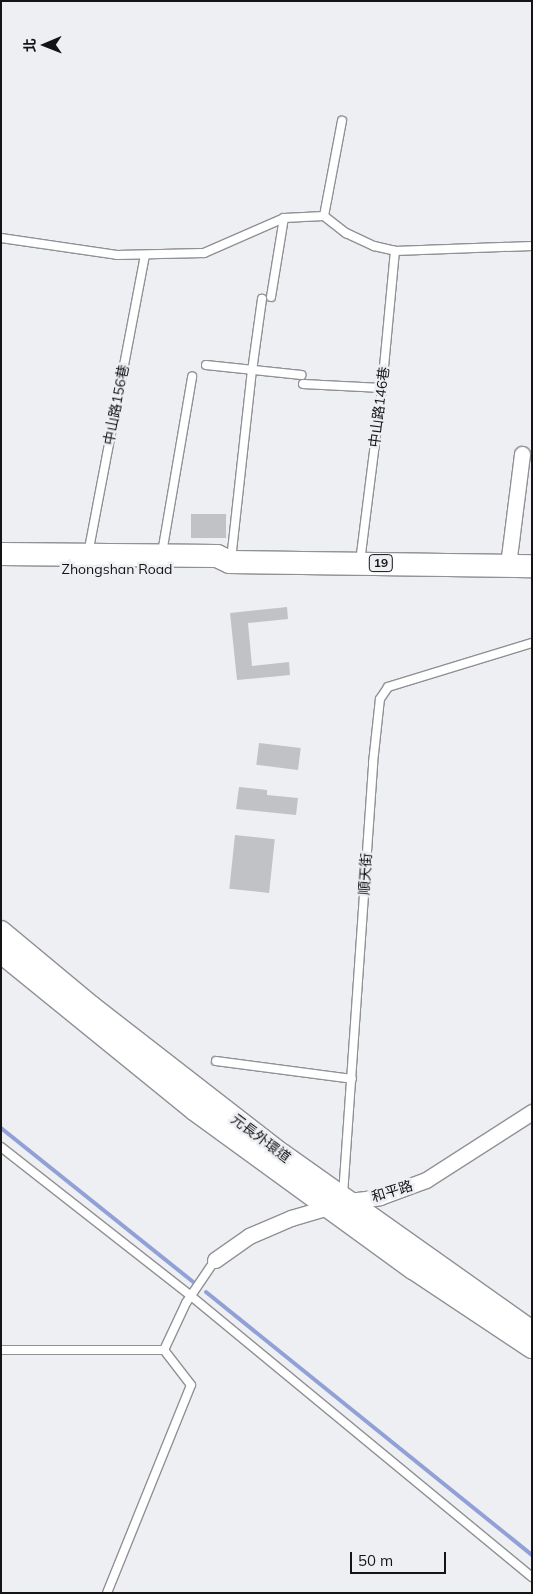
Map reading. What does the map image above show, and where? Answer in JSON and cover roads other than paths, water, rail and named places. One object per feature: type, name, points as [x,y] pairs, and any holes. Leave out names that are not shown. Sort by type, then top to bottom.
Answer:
[{"type":"main road","name":"Zhongshan Road","points":[[1,554],[217,556],[230,562],[360,562],[532,566]]},
{"type":"main road","name":"Zhongshan Road","points":[[1,569],[218,569],[230,562]]},
{"type":"street","points":[[508,565],[522,454]]},
{"type":"street","name":"元長外環道","points":[[1,931],[91,1006],[282,1154],[340,1202],[413,1268],[532,1348]]},
{"type":"street","name":"元長外環道","points":[[1,953],[194,1110],[340,1202],[532,1331]]},
{"type":"street","name":"和平路","points":[[215,1260],[248,1236],[291,1218],[340,1202],[380,1197],[426,1180],[532,1112]]},
{"type":"lane","points":[[324,216],[342,121]]},
{"type":"lane","points":[[1,238],[117,255],[204,254],[284,218],[324,216],[346,234],[374,246],[396,251],[532,246]]},
{"type":"lane","points":[[271,297],[284,218]]},
{"type":"lane","name":"中山路146巷","points":[[360,562],[382,388],[396,251]]},
{"type":"lane","name":"中山路156巷","points":[[88,554],[145,256]]},
{"type":"lane","points":[[230,562],[262,299]]},
{"type":"lane","points":[[206,365],[301,375]]},
{"type":"lane","points":[[162,555],[192,377]]},
{"type":"lane","points":[[303,384],[382,388]]},
{"type":"lane","name":"順天街","points":[[340,1202],[352,1079],[373,762],[380,699],[388,687],[532,643]]},
{"type":"lane","points":[[216,1061],[352,1079]]},
{"type":"lane","points":[[1,1147],[191,1296],[532,1577]]},
{"type":"lane","points":[[164,1350],[191,1296],[215,1260]]},
{"type":"lane","points":[[1,1350],[164,1350]]},
{"type":"lane","points":[[107,1593],[191,1385],[164,1350]]},
{"type":"waterway","points":[[1,1128],[193,1282]]},
{"type":"waterway","points":[[206,1292],[532,1555]]}]
